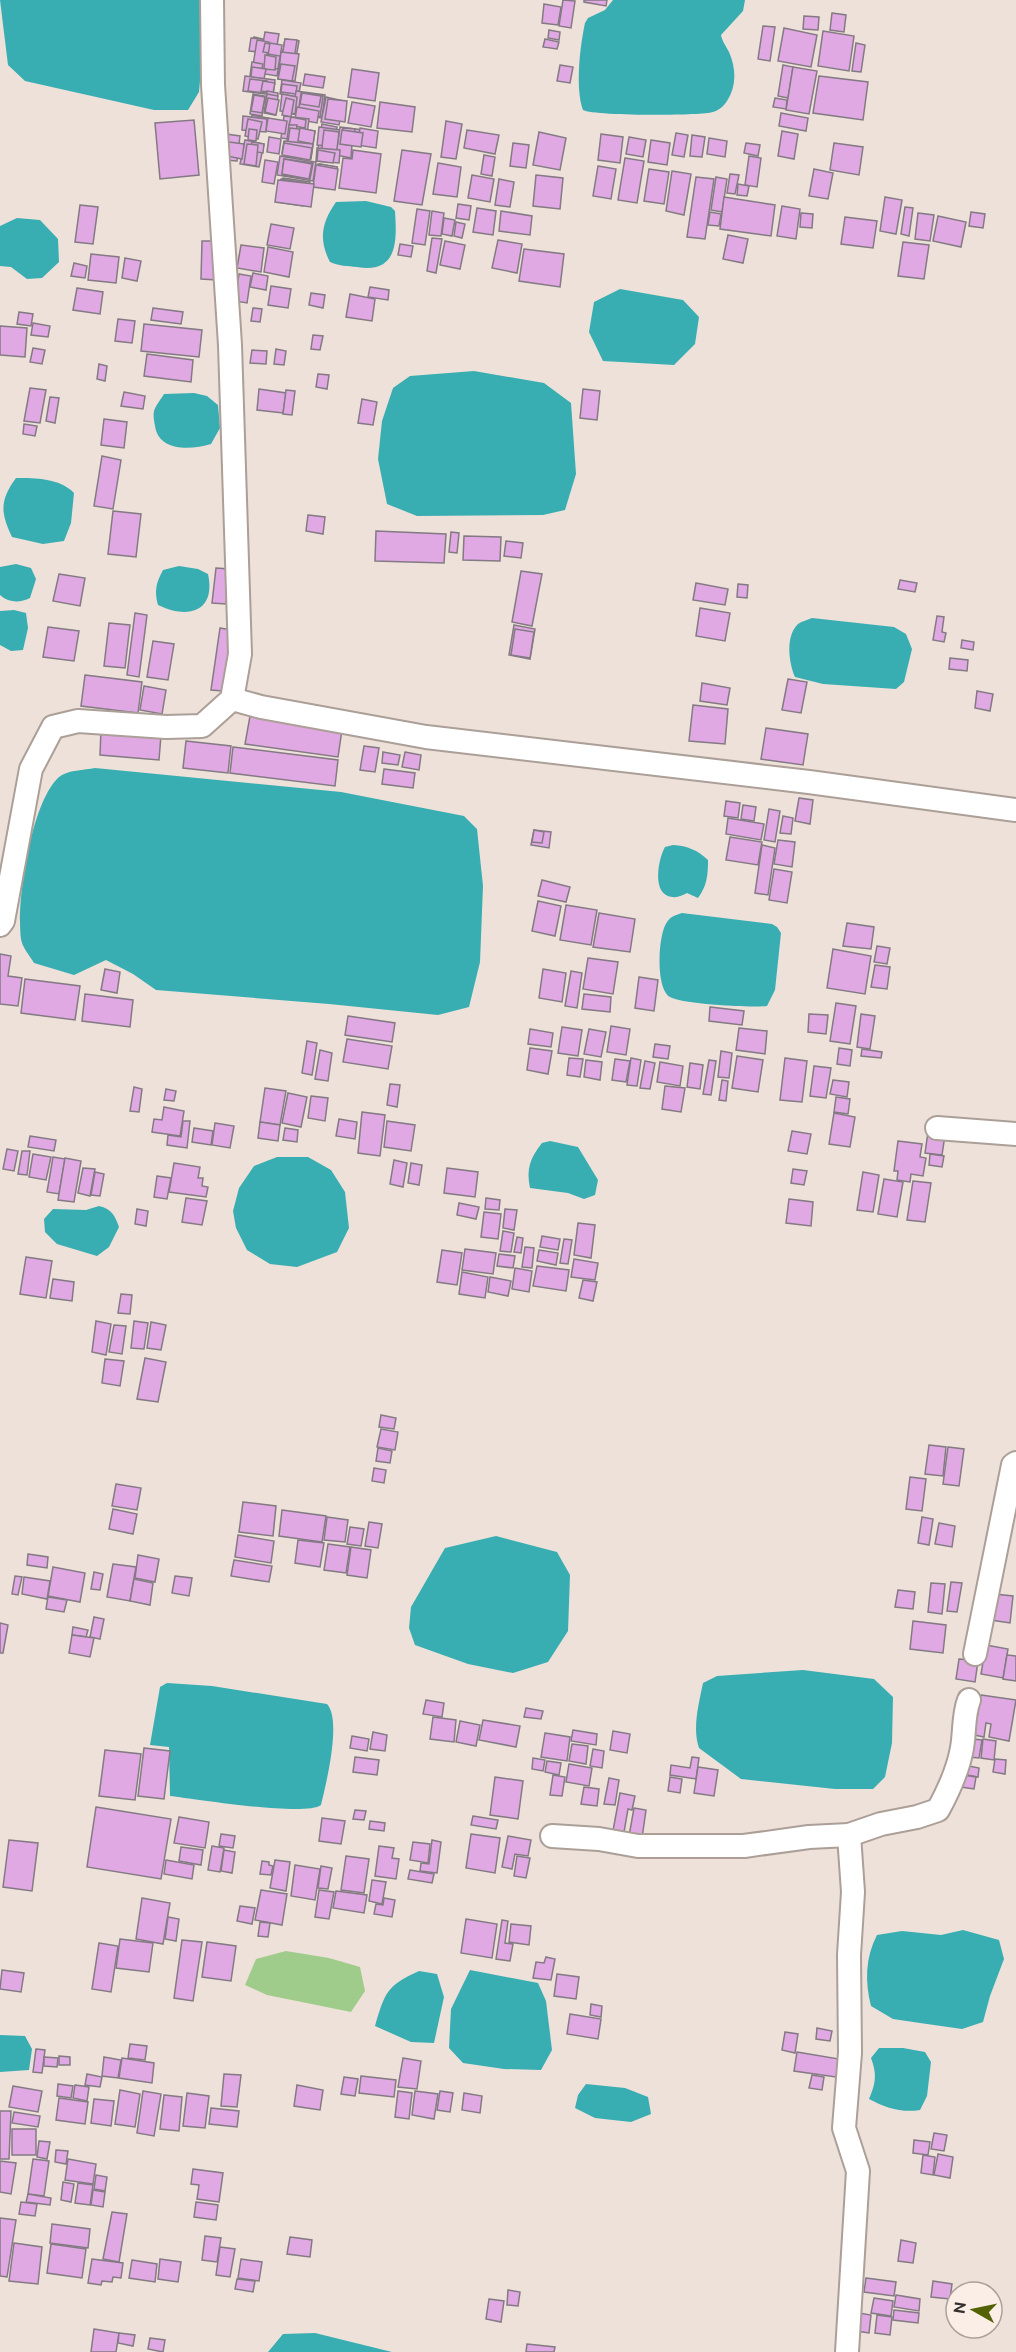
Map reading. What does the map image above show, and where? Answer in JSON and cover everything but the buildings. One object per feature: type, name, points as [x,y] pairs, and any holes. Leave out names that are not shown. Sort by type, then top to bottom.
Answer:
[{"type":"street","points":[[0,925],[3,921],[31,769],[54,727],[78,721],[166,727],[202,726],[232,699],[240,654],[236,486],[230,333],[213,85],[212,0]]},
{"type":"street","points":[[232,699],[261,707],[426,737],[798,781],[1016,810]]},
{"type":"street","points":[[937,1128],[1016,1134]]},
{"type":"street","points":[[975,1654],[1013,1465],[1016,1462]]},
{"type":"street","points":[[552,1836],[599,1839],[638,1846],[744,1846],[808,1837],[849,1835],[881,1824],[917,1817],[938,1810],[952,1785],[963,1746],[965,1710],[969,1700]]},
{"type":"street","points":[[847,2352],[858,2171],[844,2128],[850,2053],[849,1955],[853,1892],[849,1835]]},
{"type":"green space","points":[[286,1951],[329,1958],[360,1967],[365,1991],[351,2012],[267,1995],[245,1985],[256,1959]]},
{"type":"water","points":[[0,0],[201,0],[204,35],[199,92],[188,110],[154,110],[25,81],[8,65]]},
{"type":"water","points":[[613,0],[745,0],[743,11],[721,35],[734,71],[733,89],[724,105],[713,112],[688,114],[647,115],[583,110],[579,79],[585,23],[588,18],[605,10]]},
{"type":"water","points":[[366,201],[391,207],[395,211],[395,244],[388,260],[370,268],[343,266],[330,262],[324,246],[323,231],[331,209],[336,202]]},
{"type":"water","points":[[17,218],[40,220],[58,239],[59,262],[42,278],[27,279],[11,267],[0,266],[0,226]]},
{"type":"water","points":[[620,289],[683,300],[699,317],[695,344],[674,365],[603,361],[589,332],[594,302]]},
{"type":"water","points":[[474,371],[544,383],[571,403],[576,474],[565,510],[543,515],[417,516],[387,504],[378,459],[382,421],[393,388],[410,376]]},
{"type":"water","points":[[194,393],[207,396],[218,405],[220,428],[211,444],[186,448],[169,445],[158,434],[154,418],[155,409],[164,394]]},
{"type":"water","points":[[16,478],[54,482],[74,493],[71,523],[64,541],[43,544],[12,537],[5,520],[3,506],[7,493]]},
{"type":"water","points":[[16,564],[31,568],[36,579],[30,598],[22,601],[7,600],[0,595],[0,567]]},
{"type":"water","points":[[179,566],[198,569],[208,574],[208,597],[198,609],[190,612],[180,612],[158,605],[156,587],[163,570]]},
{"type":"water","points":[[14,610],[26,613],[28,628],[23,650],[11,651],[0,645],[0,611]]},
{"type":"water","points":[[812,618],[894,627],[906,634],[912,649],[904,682],[896,689],[823,684],[795,677],[790,657],[791,635],[798,624]]},
{"type":"water","points":[[95,768],[341,792],[464,816],[477,829],[483,886],[480,962],[469,1007],[438,1015],[156,990],[133,974],[106,960],[74,975],[34,963],[24,948],[20,922],[23,878],[33,829],[49,790],[59,777],[71,772]]},
{"type":"water","points":[[673,845],[692,849],[708,860],[706,880],[698,898],[687,893],[673,897],[661,890],[658,876],[660,860],[665,847]]},
{"type":"water","points":[[682,913],[772,924],[777,927],[781,933],[775,990],[767,1006],[702,1003],[670,997],[665,992],[660,972],[660,949],[664,928],[669,920]]},
{"type":"water","points":[[550,1141],[578,1147],[598,1180],[595,1195],[584,1199],[568,1193],[530,1188],[528,1175],[534,1154],[542,1143]]},
{"type":"water","points":[[277,1157],[308,1157],[331,1170],[345,1192],[349,1228],[337,1252],[297,1267],[270,1264],[247,1250],[236,1228],[233,1211],[239,1188],[254,1166]]},
{"type":"water","points":[[99,1206],[112,1214],[119,1227],[109,1247],[97,1256],[57,1244],[45,1232],[44,1219],[53,1209],[86,1210]]},
{"type":"water","points":[[496,1536],[557,1552],[570,1575],[568,1631],[548,1662],[513,1673],[468,1664],[415,1645],[409,1628],[411,1607],[445,1548]]},
{"type":"water","points":[[803,1670],[874,1679],[893,1697],[892,1743],[885,1777],[873,1789],[835,1789],[741,1779],[699,1748],[696,1724],[703,1683],[717,1676]]},
{"type":"water","points":[[167,1683],[212,1686],[327,1704],[331,1712],[333,1737],[321,1805],[311,1808],[273,1808],[170,1796],[169,1747],[150,1745],[160,1687]]},
{"type":"water","points":[[963,1930],[999,1940],[1004,1959],[983,2022],[962,2029],[920,2023],[893,2019],[871,2006],[867,1970],[870,1952],[877,1935],[902,1931],[941,1935]]},
{"type":"water","points":[[470,1970],[538,1983],[546,2001],[552,2050],[541,2070],[504,2069],[463,2063],[449,2048],[451,2009]]},
{"type":"water","points":[[419,1971],[437,1974],[444,1997],[434,2043],[411,2042],[375,2026],[388,1992],[400,1981]]},
{"type":"water","points":[[0,2035],[25,2036],[32,2049],[29,2070],[0,2072]]},
{"type":"water","points":[[879,2048],[903,2048],[925,2052],[931,2062],[927,2096],[920,2110],[894,2109],[869,2099],[875,2078],[871,2058]]},
{"type":"water","points":[[586,2084],[625,2088],[648,2097],[651,2114],[631,2122],[595,2118],[575,2108],[578,2095]]},
{"type":"water","points":[[315,2333],[392,2352],[268,2352],[283,2334]]}]
